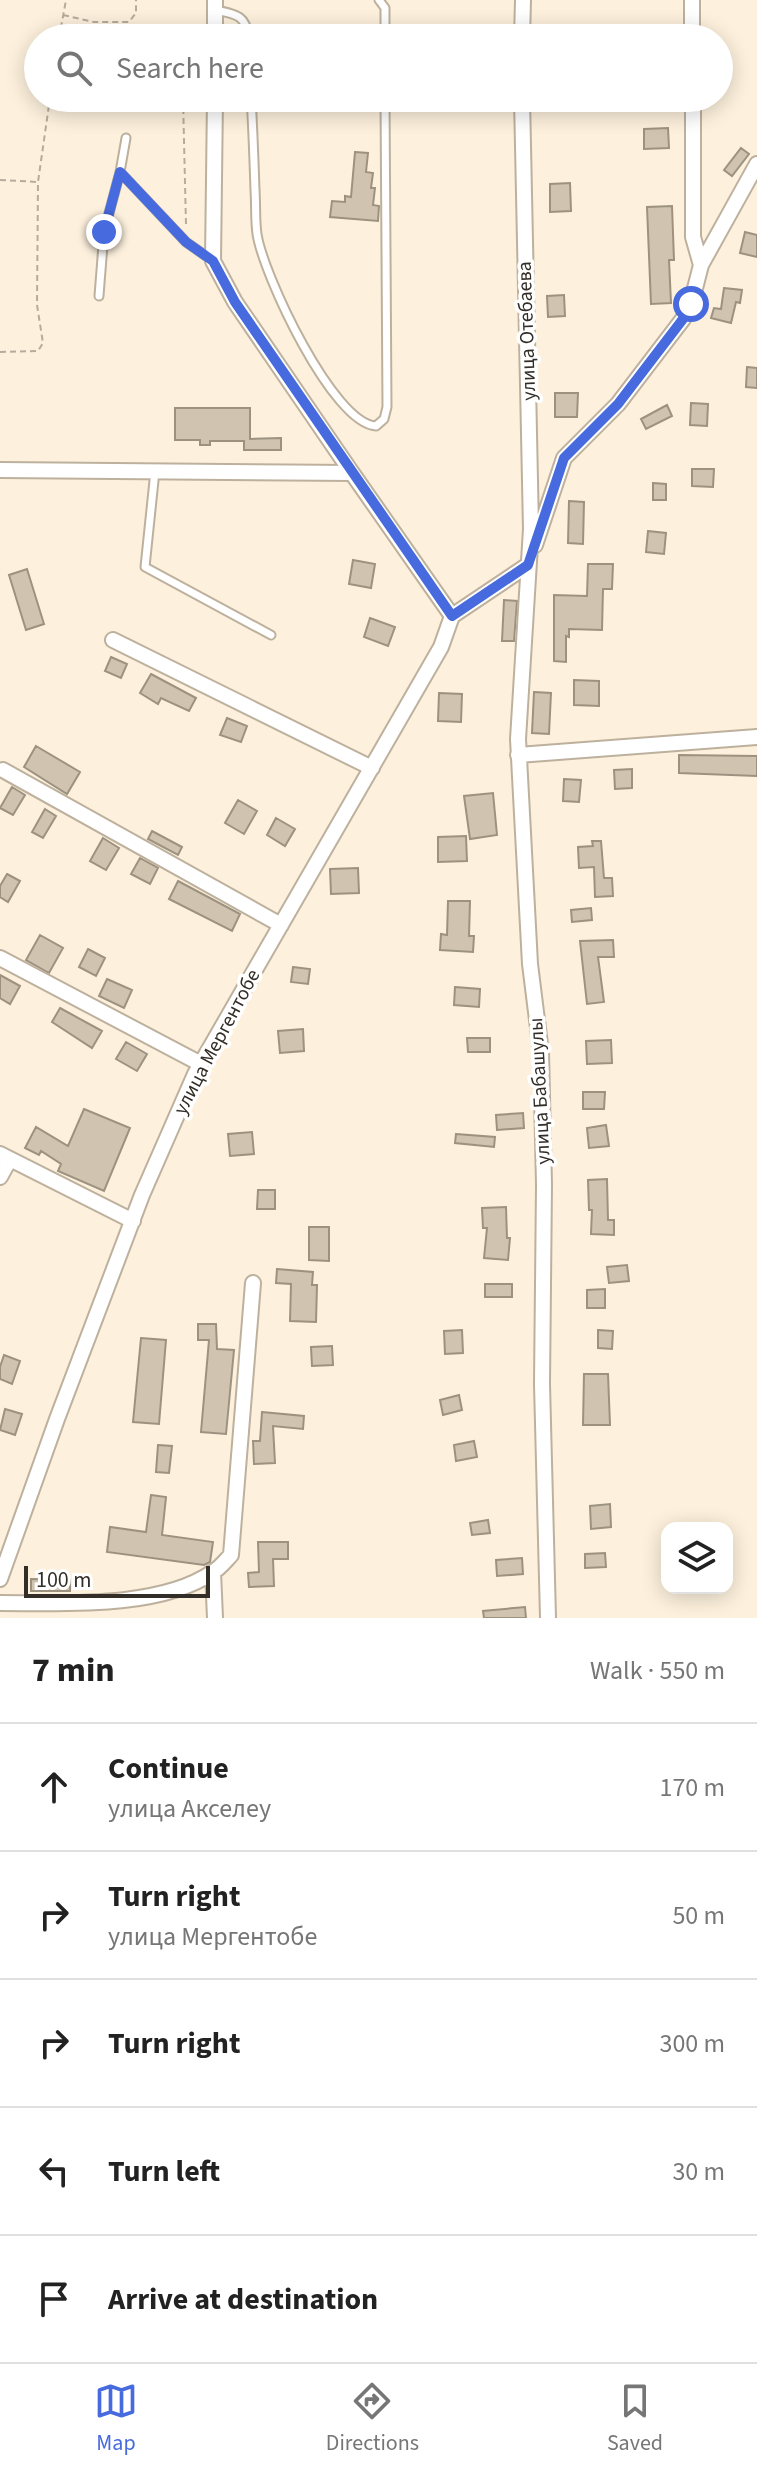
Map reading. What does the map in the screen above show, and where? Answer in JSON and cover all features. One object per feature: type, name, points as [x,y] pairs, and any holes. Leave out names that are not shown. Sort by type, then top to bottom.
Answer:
[{"type":"street","points":[[522,24],[523,0]]},
{"type":"street","points":[[692,0],[692,24]]},
{"type":"street","points":[[215,112],[213,261],[235,302],[452,616],[528,565],[564,458],[618,404],[683,319],[691,304],[701,265],[757,164]]},
{"type":"street","name":"улица Отебаева","points":[[522,112],[530,430],[528,565]]},
{"type":"street","points":[[693,112],[693,237],[701,265]]},
{"type":"street","points":[[0,470],[352,473]]},
{"type":"street","name":"улица Бабашулы","points":[[528,565],[518,755],[530,964],[541,1052],[544,1185],[542,1384],[548,1618]]},
{"type":"street","name":"улица Мергентобе","points":[[0,1579],[133,1221],[201,1064],[441,647],[452,616]]},
{"type":"street","points":[[113,640],[372,768]]},
{"type":"street","points":[[518,755],[757,737]]},
{"type":"street","points":[[3,770],[281,925]]},
{"type":"street","points":[[0,958],[201,1064]]},
{"type":"street","points":[[0,1177],[5,1156],[133,1221]]},
{"type":"street","points":[[0,1603],[99,1604],[157,1594],[184,1586],[213,1572],[231,1555],[253,1283]]},
{"type":"street","points":[[213,1572],[215,1618]]},
{"type":"lane","points":[[379,0],[385,8],[385,24]]},
{"type":"lane","points":[[215,5],[239,14],[247,24]]},
{"type":"lane","points":[[252,112],[257,233],[266,266],[309,360],[355,417],[367,425],[376,426],[384,419],[387,407],[385,112]]},
{"type":"lane","points":[[99,296],[104,232],[126,138]]},
{"type":"lane","points":[[120,172],[186,242],[213,261]]},
{"type":"lane","points":[[155,471],[145,567],[271,635]]},
{"type":"path","points":[[61,24],[66,0]]},
{"type":"path","points":[[63,15],[94,22],[129,22],[136,13],[136,0]]},
{"type":"path","points":[[0,352],[38,351],[43,343],[37,305],[38,182],[48,112]]},
{"type":"path","points":[[183,112],[186,242]]},
{"type":"path","points":[[0,180],[38,182]]},
{"type":"building","points":[[668,128],[669,148],[644,149],[644,129]]},
{"type":"building","points":[[741,148],[749,154],[732,176],[724,170]]},
{"type":"building","points":[[355,152],[368,153],[366,172],[373,173],[371,188],[375,188],[373,205],[379,206],[378,221],[330,217],[332,201],[345,202],[345,196],[351,197]]},
{"type":"building","points":[[570,183],[571,211],[550,212],[550,184]]},
{"type":"building","points":[[672,206],[674,260],[669,260],[671,303],[651,304],[647,207]]},
{"type":"building","points":[[745,232],[757,235],[757,257],[740,253]]},
{"type":"building","points":[[724,288],[742,290],[731,323],[711,318],[714,308],[721,309]]},
{"type":"building","points":[[564,295],[565,316],[548,317],[547,296]]},
{"type":"building","points":[[747,367],[757,368],[757,388],[746,387]]},
{"type":"building","points":[[555,393],[578,393],[577,417],[555,417]]},
{"type":"building","points":[[691,403],[708,404],[707,426],[690,425]]},
{"type":"building","points":[[667,405],[672,416],[646,429],[641,419]]},
{"type":"building","points":[[175,408],[250,408],[250,439],[281,438],[281,450],[244,450],[244,441],[210,441],[210,445],[200,445],[200,440],[175,440]]},
{"type":"building","points":[[692,469],[714,469],[713,487],[692,486]]},
{"type":"building","points":[[653,483],[666,484],[666,500],[653,500]]},
{"type":"building","points":[[569,501],[584,502],[583,544],[568,543]]},
{"type":"building","points":[[648,531],[666,533],[664,554],[646,552]]},
{"type":"building","points":[[353,560],[375,564],[371,588],[349,584]]},
{"type":"building","points":[[588,564],[613,564],[612,589],[603,589],[602,630],[569,629],[566,662],[554,661],[554,595],[587,596]]},
{"type":"building","points":[[27,569],[44,624],[26,630],[9,575]]},
{"type":"building","points":[[504,600],[517,601],[514,641],[502,641]]},
{"type":"building","points":[[370,618],[395,627],[388,646],[364,637]]},
{"type":"building","points":[[111,657],[127,664],[121,678],[105,671]]},
{"type":"building","points":[[151,674],[196,698],[189,711],[161,698],[158,704],[140,693]]},
{"type":"building","points":[[574,680],[599,681],[599,706],[574,705]]},
{"type":"building","points":[[534,692],[551,693],[549,734],[532,733]]},
{"type":"building","points":[[439,693],[462,694],[461,722],[438,721]]},
{"type":"building","points":[[227,718],[247,726],[241,742],[220,735]]},
{"type":"building","points":[[36,746],[80,772],[67,794],[24,767]]},
{"type":"building","points":[[679,755],[757,756],[757,776],[679,773]]},
{"type":"building","points":[[632,769],[632,788],[615,789],[614,770]]},
{"type":"building","points":[[564,779],[581,780],[579,802],[563,801]]},
{"type":"building","points":[[12,787],[25,795],[13,815],[0,808]]},
{"type":"building","points":[[493,793],[497,835],[470,839],[464,796]]},
{"type":"building","points":[[238,800],[257,811],[244,834],[225,823]]},
{"type":"building","points":[[45,809],[56,816],[43,838],[32,832]]},
{"type":"building","points":[[276,818],[295,829],[285,846],[267,835]]},
{"type":"building","points":[[152,831],[182,847],[178,855],[148,839]]},
{"type":"building","points":[[466,836],[467,861],[438,862],[438,837]]},
{"type":"building","points":[[103,838],[119,848],[106,870],[90,861]]},
{"type":"building","points":[[592,841],[601,841],[604,878],[612,878],[613,896],[595,897],[594,867],[579,868],[578,847],[593,846]]},
{"type":"building","points":[[140,858],[158,868],[150,884],[131,874]]},
{"type":"building","points":[[358,868],[359,893],[331,894],[330,869]]},
{"type":"building","points":[[7,874],[20,881],[8,902],[0,897],[0,886]]},
{"type":"building","points":[[178,881],[240,914],[232,931],[169,899]]},
{"type":"building","points":[[448,901],[470,901],[469,936],[474,936],[473,952],[440,950],[441,934],[447,935]]},
{"type":"building","points":[[591,908],[592,920],[572,922],[571,910]]},
{"type":"building","points":[[40,935],[63,948],[49,973],[26,960]]},
{"type":"building","points":[[613,940],[614,957],[598,957],[604,1002],[587,1004],[580,941]]},
{"type":"building","points":[[88,949],[105,958],[96,976],[79,967]]},
{"type":"building","points":[[293,967],[310,969],[308,984],[291,982]]},
{"type":"building","points":[[0,975],[20,986],[10,1004],[0,998]]},
{"type":"building","points":[[107,979],[132,990],[124,1008],[99,996]]},
{"type":"building","points":[[455,987],[480,989],[479,1007],[454,1005]]},
{"type":"building","points":[[60,1008],[102,1031],[92,1048],[52,1022]]},
{"type":"building","points":[[303,1029],[304,1051],[280,1053],[278,1031]]},
{"type":"building","points":[[467,1038],[490,1038],[490,1052],[468,1052]]},
{"type":"building","points":[[611,1040],[612,1063],[587,1064],[586,1041]]},
{"type":"building","points":[[126,1042],[147,1054],[137,1071],[116,1059]]},
{"type":"building","points":[[583,1092],[605,1092],[604,1109],[583,1109]]},
{"type":"building","points":[[84,1109],[130,1128],[104,1191],[58,1171],[61,1164],[41,1151],[39,1155],[25,1148],[36,1127],[68,1146]]},
{"type":"building","points":[[523,1113],[524,1128],[497,1130],[496,1115]]},
{"type":"building","points":[[606,1125],[609,1146],[589,1148],[587,1128]]},
{"type":"building","points":[[252,1132],[254,1154],[230,1156],[228,1134]]},
{"type":"building","points":[[456,1134],[495,1137],[494,1147],[455,1143]]},
{"type":"building","points":[[607,1179],[608,1220],[614,1220],[614,1235],[591,1234],[588,1180]]},
{"type":"building","points":[[258,1190],[275,1190],[275,1209],[257,1209]]},
{"type":"building","points":[[506,1207],[507,1238],[510,1238],[508,1260],[484,1258],[487,1228],[483,1228],[482,1208]]},
{"type":"building","points":[[309,1227],[329,1227],[329,1261],[309,1260]]},
{"type":"building","points":[[627,1265],[629,1281],[609,1283],[607,1267]]},
{"type":"building","points":[[277,1269],[313,1272],[312,1285],[317,1285],[316,1322],[290,1321],[291,1284],[276,1283]]},
{"type":"building","points":[[485,1284],[512,1284],[512,1297],[485,1297]]},
{"type":"building","points":[[605,1289],[605,1308],[587,1308],[587,1290]]},
{"type":"building","points":[[198,1324],[216,1324],[217,1349],[234,1350],[226,1434],[201,1432],[209,1340],[198,1340]]},
{"type":"building","points":[[462,1330],[463,1353],[445,1354],[444,1331]]},
{"type":"building","points":[[598,1330],[613,1331],[612,1349],[598,1348]]},
{"type":"building","points":[[141,1338],[166,1340],[159,1424],[133,1422]]},
{"type":"building","points":[[332,1346],[333,1365],[312,1366],[311,1347]]},
{"type":"building","points":[[4,1355],[20,1361],[12,1384],[0,1379]]},
{"type":"building","points":[[584,1374],[608,1374],[610,1425],[583,1425]]},
{"type":"building","points":[[459,1395],[462,1410],[443,1415],[440,1400]]},
{"type":"building","points":[[5,1409],[22,1414],[15,1435],[0,1430]]},
{"type":"building","points":[[262,1412],[304,1416],[303,1429],[273,1426],[275,1463],[254,1464],[253,1441],[260,1441]]},
{"type":"building","points":[[474,1441],[477,1457],[456,1461],[454,1445]]},
{"type":"building","points":[[158,1445],[172,1446],[169,1473],[156,1472]]},
{"type":"building","points":[[151,1495],[166,1497],[162,1535],[213,1542],[210,1562],[204,1565],[107,1552],[110,1527],[146,1532]]},
{"type":"building","points":[[610,1504],[611,1527],[591,1529],[590,1506]]},
{"type":"building","points":[[488,1520],[490,1533],[472,1535],[470,1523]]},
{"type":"building","points":[[258,1542],[288,1542],[288,1559],[273,1559],[274,1586],[249,1587],[248,1573],[259,1572]]},
{"type":"building","points":[[605,1553],[606,1567],[585,1568],[585,1554]]},
{"type":"building","points":[[522,1558],[523,1574],[497,1576],[496,1560]]},
{"type":"building","points":[[31,1579],[70,1580],[70,1591],[31,1591]]},
{"type":"building","points":[[525,1607],[526,1618],[484,1618],[483,1611]]},
{"type":"route","points":[[104,232],[120,172],[186,242],[213,261],[222,283],[452,616],[528,565],[564,458],[618,404],[691,304]]}]
